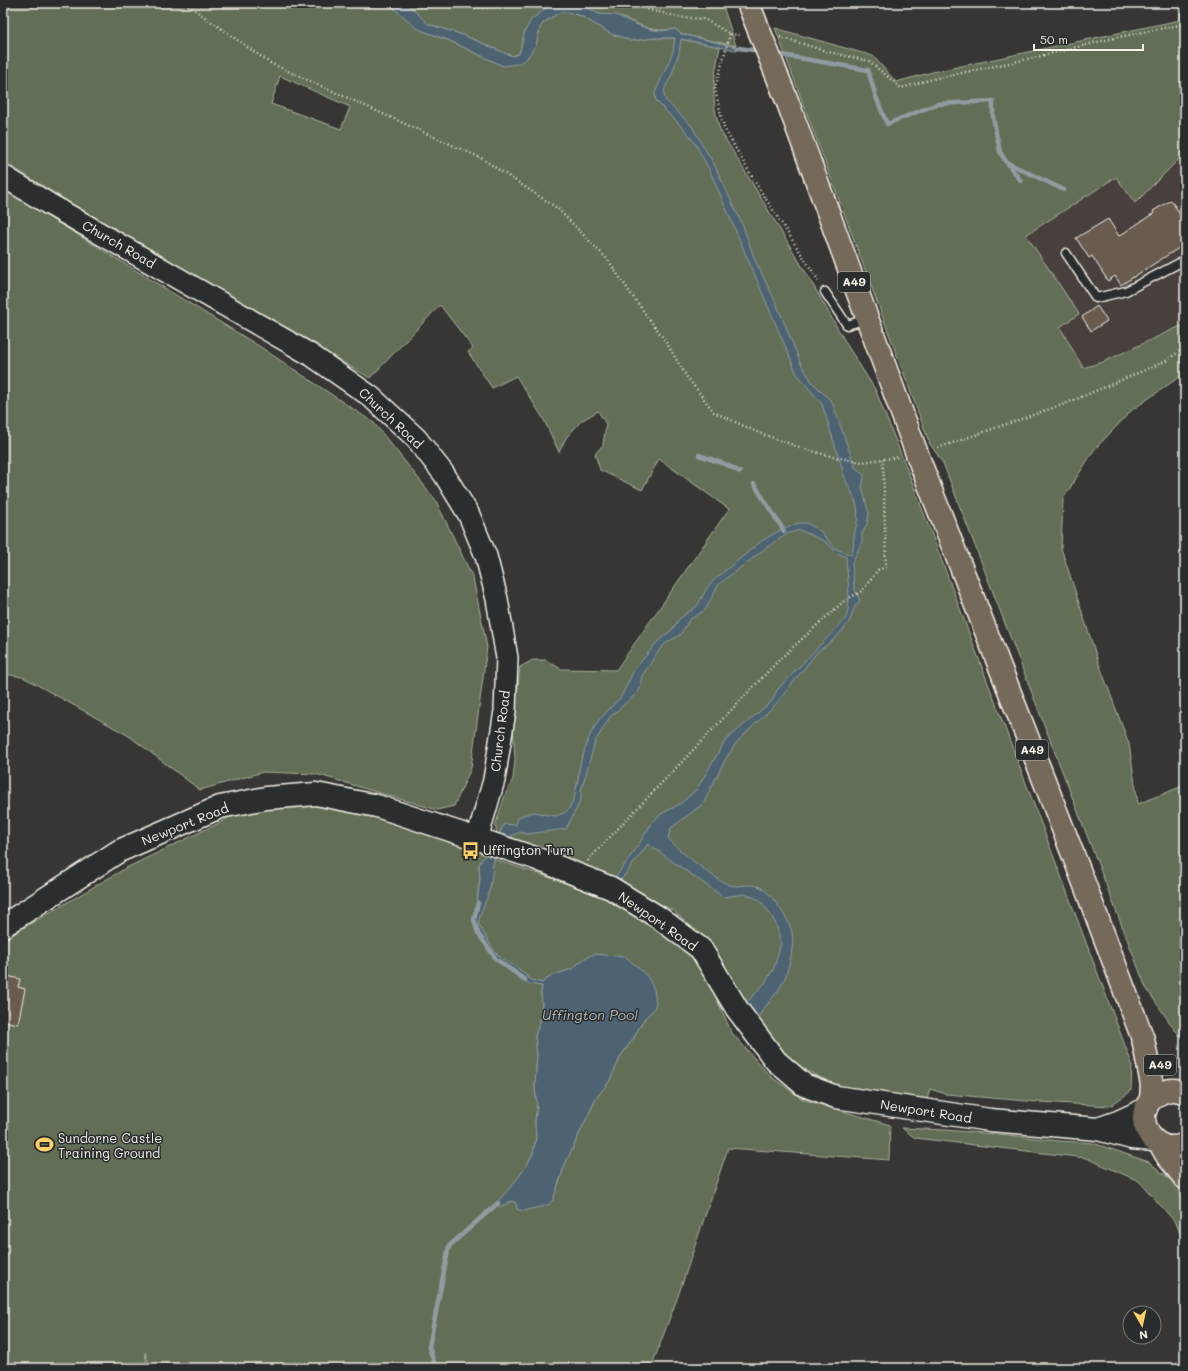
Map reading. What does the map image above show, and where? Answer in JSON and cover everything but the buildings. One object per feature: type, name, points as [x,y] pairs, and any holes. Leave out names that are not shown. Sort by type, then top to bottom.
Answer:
[{"type":"highway","name":"A49","points":[[748,3],[788,103],[920,462],[1143,1038],[1152,1085],[1148,1104]]},
{"type":"highway","name":"A49","points":[[1143,1038],[1182,1091]]},
{"type":"highway","points":[[1182,1091],[1164,1091],[1148,1104],[1144,1122],[1146,1129],[1185,1178]]},
{"type":"highway","points":[[1157,1142],[1175,1147],[1185,1144]]},
{"type":"main road","name":"Newport Road","points":[[3,926],[119,851],[220,807],[266,798],[316,794],[377,806],[535,858],[611,888],[658,917],[701,949],[737,1009],[776,1062],[804,1085],[836,1097],[982,1119],[1098,1128],[1132,1138],[1157,1142]]},
{"type":"main road","name":"Newport Road","points":[[1098,1128],[1118,1122],[1148,1104]]},
{"type":"street","name":"Church Road","points":[[3,176],[311,355],[370,396],[416,438],[444,474],[469,515],[486,556],[497,600],[507,658],[505,711],[494,780],[481,841]]},
{"type":"lane","points":[[1066,253],[1096,298],[1126,291],[1185,260]]},
{"type":"lane","points":[[825,292],[847,325],[867,318]]},
{"type":"path","points":[[185,3],[270,63],[481,158],[557,208],[608,260],[664,339],[687,377],[714,412],[759,433],[808,450],[856,462],[901,457]]},
{"type":"path","points":[[460,3],[474,8],[513,5],[516,3]]},
{"type":"path","points":[[633,3],[638,7],[678,18],[704,19],[730,34],[745,35]]},
{"type":"path","points":[[776,37],[783,37],[828,52],[869,62],[901,88],[933,79],[1037,57],[1118,37],[1185,24]]},
{"type":"path","points":[[730,34],[715,89],[724,128],[755,182],[825,292]]},
{"type":"path","points":[[938,448],[1067,403],[1166,361],[1185,347]]},
{"type":"path","points":[[581,876],[587,866],[589,858],[780,658],[845,600],[862,591],[878,570],[886,567],[883,459]]},
{"type":"shaded area","points":[[1185,153],[1185,324],[1103,362],[1083,368],[1060,327],[1079,314],[1025,235],[1117,177],[1135,203]]},
{"type":"green space","points":[[3,3],[391,3],[395,9],[423,31],[448,40],[503,66],[536,45],[540,28],[543,23],[560,12],[568,12],[581,16],[613,35],[631,41],[654,38],[675,38],[720,47],[716,68],[714,98],[720,130],[808,276],[847,345],[875,389],[909,474],[1132,1064],[1131,1091],[1110,1106],[1038,1102],[946,1094],[930,1089],[927,1100],[838,1087],[799,1066],[773,1047],[711,946],[674,911],[618,884],[498,837],[495,826],[505,795],[513,779],[515,759],[513,728],[520,667],[533,660],[546,660],[561,669],[616,670],[729,509],[659,459],[642,490],[600,470],[595,454],[603,445],[606,424],[598,411],[581,421],[566,438],[559,452],[543,418],[516,376],[492,388],[468,352],[473,348],[440,305],[370,378],[70,203],[3,161]],"holes":[[[280,76],[350,107],[341,129],[271,104]]]},
{"type":"green space","points":[[407,3],[561,3],[546,8],[525,31],[519,54],[512,56],[463,35],[428,24]]},
{"type":"green space","points":[[580,3],[722,3],[736,46],[681,34],[675,29],[651,29],[618,16],[601,15]]},
{"type":"green space","points":[[1180,3],[1185,3],[1185,153],[1135,203],[1116,177],[1026,235],[1079,314],[1060,327],[1083,368],[1103,362],[1185,324],[1185,373],[1132,410],[1094,450],[1063,499],[1061,548],[1098,661],[1129,744],[1138,804],[1185,785],[1185,1041],[1175,1030],[1146,988],[943,463],[930,444],[775,28],[873,56],[896,82],[933,72],[1180,20]]},
{"type":"green space","points":[[3,189],[259,346],[374,423],[435,499],[473,578],[487,647],[471,768],[454,806],[437,810],[316,774],[263,772],[200,790],[129,736],[23,677],[3,674]]},
{"type":"green space","points":[[343,801],[488,853],[479,864],[480,879],[475,918],[499,962],[515,970],[529,984],[542,986],[541,1019],[535,1036],[537,1053],[535,1087],[537,1106],[535,1122],[536,1138],[533,1153],[527,1165],[502,1206],[513,1201],[516,1203],[553,1200],[565,1164],[597,1097],[609,1082],[621,1056],[644,1019],[654,1009],[585,958],[572,969],[553,975],[542,983],[531,980],[519,969],[502,959],[494,951],[478,923],[480,912],[490,888],[493,859],[557,880],[613,901],[658,923],[698,958],[732,1033],[770,1076],[802,1099],[890,1125],[889,1160],[728,1148],[678,1296],[651,1368],[150,1368],[145,1352],[147,1368],[3,1368],[3,941],[126,868],[225,820],[237,810]]},
{"type":"green space","points":[[902,1128],[945,1130],[1093,1143],[1149,1162],[1172,1181],[1185,1204],[1185,1247],[1176,1223],[1139,1181],[1086,1158],[915,1138]]},
{"type":"water","name":"Uffington Pool","points":[[391,3],[407,3],[428,24],[463,35],[512,56],[519,54],[525,31],[531,20],[546,8],[561,3],[580,3],[599,14],[616,15],[653,30],[662,31],[675,29],[681,34],[744,49],[735,50],[681,39],[679,53],[664,94],[666,101],[691,125],[714,164],[743,226],[755,260],[777,305],[801,364],[812,382],[832,402],[855,467],[864,475],[862,487],[869,514],[867,524],[862,534],[862,542],[852,563],[854,587],[860,601],[854,608],[850,620],[836,637],[818,651],[776,704],[737,742],[725,760],[703,804],[671,828],[668,838],[697,864],[724,883],[734,886],[749,885],[760,887],[775,901],[791,928],[792,949],[784,981],[755,1023],[744,1005],[765,983],[774,968],[781,943],[776,924],[760,900],[745,894],[723,897],[648,844],[618,884],[612,882],[652,823],[661,814],[680,804],[696,790],[725,741],[772,701],[777,690],[846,618],[849,603],[849,588],[846,557],[837,553],[826,542],[800,530],[789,533],[774,542],[719,584],[705,610],[689,620],[680,635],[666,643],[660,649],[642,676],[640,689],[637,693],[610,717],[595,742],[581,791],[581,799],[566,829],[527,834],[520,832],[505,840],[496,852],[490,888],[478,923],[494,951],[502,959],[519,969],[531,980],[542,983],[553,975],[572,969],[585,958],[594,954],[626,957],[649,979],[654,990],[656,1003],[654,1009],[644,1019],[621,1056],[609,1082],[597,1097],[565,1164],[553,1200],[548,1205],[523,1211],[517,1209],[516,1203],[513,1201],[502,1206],[494,1206],[518,1178],[533,1153],[536,1138],[535,1122],[537,1106],[535,1087],[537,1053],[535,1036],[541,1019],[542,986],[529,984],[515,970],[499,962],[478,931],[475,918],[480,879],[479,864],[498,837],[504,824],[516,825],[518,818],[535,812],[556,816],[569,809],[574,798],[580,764],[590,735],[598,721],[621,697],[634,670],[658,641],[672,630],[679,619],[697,606],[707,588],[714,580],[760,542],[782,529],[799,523],[807,523],[820,531],[836,549],[851,555],[858,512],[855,499],[844,475],[822,404],[797,374],[710,171],[696,145],[685,130],[656,101],[655,93],[673,52],[675,38],[654,38],[631,41],[613,35],[581,16],[568,12],[560,12],[543,23],[540,28],[536,45],[527,58],[518,64],[503,66],[448,40],[415,27],[395,9]]},
{"type":"waterway","points":[[738,48],[760,51]]},
{"type":"waterway","points":[[776,54],[868,70],[876,97],[887,124],[937,104],[993,101],[993,117],[1000,152],[1006,162],[1064,190]]},
{"type":"waterway","points":[[1008,164],[1021,181]]},
{"type":"waterway","points":[[699,455],[725,464],[740,472]]},
{"type":"waterway","points":[[754,484],[784,531]]},
{"type":"waterway","points":[[478,903],[474,920],[478,933],[496,959],[525,980]]},
{"type":"waterway","points":[[436,1368],[429,1347],[449,1246],[498,1203]]},
{"type":"place","name":"Uffington Turn","points":[[470,850]]},
{"type":"place","name":"Sundorne Castle Training Ground","points":[[45,1145]]}]
